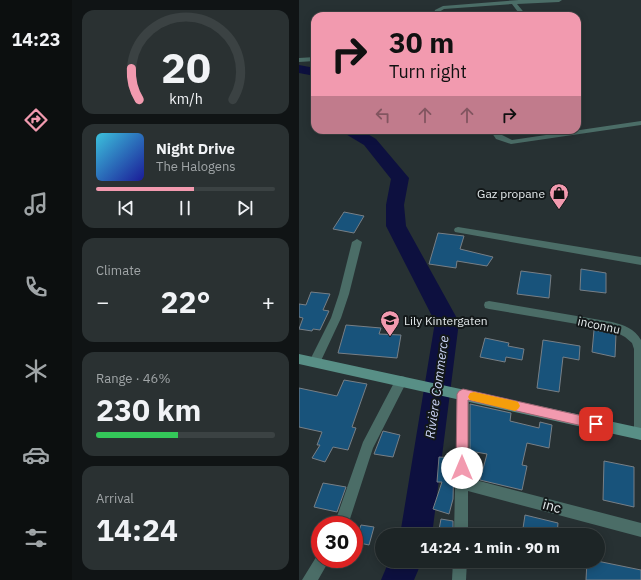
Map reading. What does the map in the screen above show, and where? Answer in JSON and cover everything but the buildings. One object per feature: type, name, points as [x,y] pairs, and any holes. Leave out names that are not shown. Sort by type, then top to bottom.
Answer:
[{"type":"street","points":[[437,12],[437,10],[443,8],[514,3],[523,1],[559,0]]},
{"type":"street","points":[[514,3],[521,12]]},
{"type":"street","points":[[299,60],[311,59]]},
{"type":"street","points":[[581,132],[641,123]]},
{"type":"street","points":[[497,134],[499,137],[511,142],[566,134]]},
{"type":"street","points":[[458,230],[641,261]]},
{"type":"street","points":[[315,362],[336,318],[344,294],[357,242]]},
{"type":"street","name":"inconnu","points":[[489,305],[612,326],[625,330],[633,336],[638,341],[639,349],[641,434]]},
{"type":"street","points":[[299,359],[641,434]]},
{"type":"street","points":[[344,516],[367,446],[401,381]]},
{"type":"street","points":[[461,528],[463,394]]},
{"type":"street","name":"inc","points":[[462,483],[641,530]]},
{"type":"street","points":[[309,580],[317,568]]},
{"type":"street","points":[[459,580],[460,568]]},
{"type":"waterway","name":"Rivière Commerce","points":[[299,69],[311,71]]},
{"type":"waterway","name":"Rivière Commerce","points":[[357,134],[370,142],[400,178],[395,205],[396,226],[447,322],[417,528]]},
{"type":"waterway","name":"Rivière Commerce","points":[[397,580],[403,568]]},
{"type":"slow traffic","points":[[474,397],[515,406]]},
{"type":"place","name":"Gaz propane","points":[[559,210]]},
{"type":"place","name":"Lily Kintergaten","points":[[390,337]]},
{"type":"route","points":[[462,468],[463,394],[596,424]]}]
